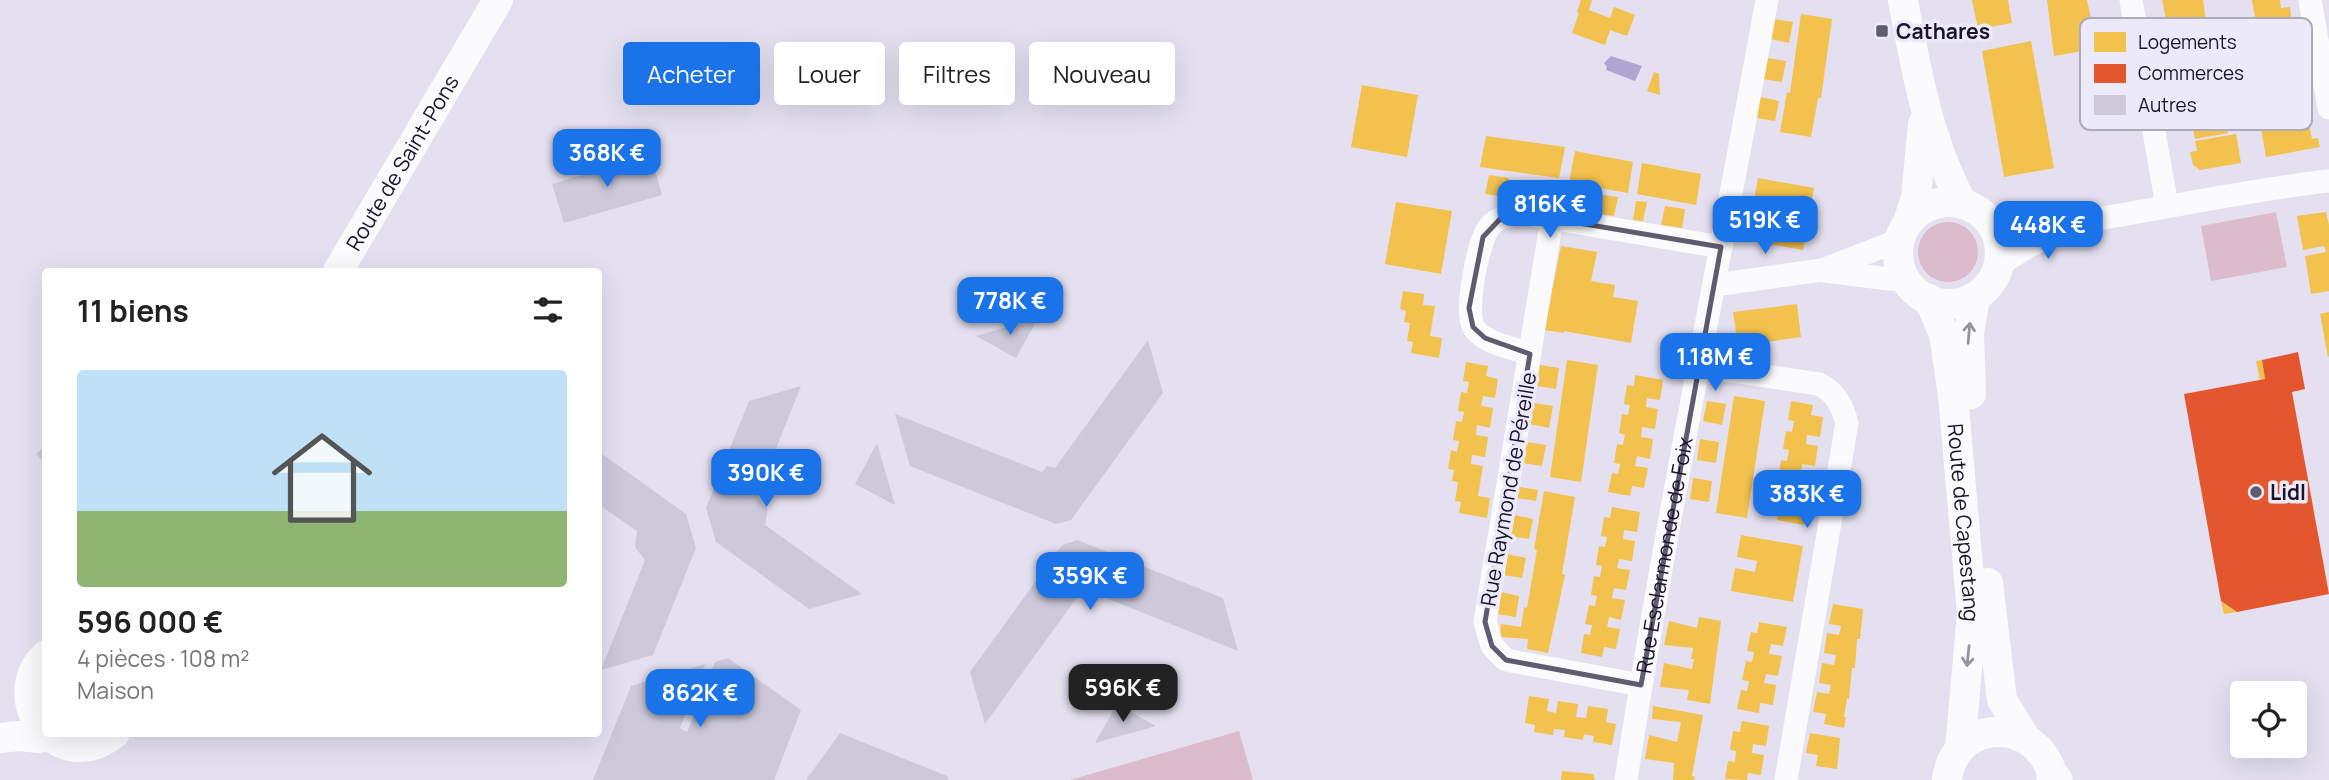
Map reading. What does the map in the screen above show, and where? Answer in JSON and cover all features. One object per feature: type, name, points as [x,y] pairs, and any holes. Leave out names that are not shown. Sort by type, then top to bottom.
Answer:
[{"type":"main road","name":"Route de Saint-Pons","points":[[467,55],[490,0]]},
{"type":"main road","name":"Route de Saint-Pons","points":[[340,268],[498,0]]},
{"type":"main road","points":[[1903,0],[1924,106],[1946,173],[1962,203]]},
{"type":"main road","points":[[1904,231],[1923,209],[1942,202],[1962,203],[1980,212],[1993,226],[2000,245],[1999,265],[1990,283],[1975,297],[1956,303],[1936,302],[1918,294],[1905,279],[1898,260],[1904,231],[1916,198],[1924,106]]},
{"type":"main road","name":"Route de Capestang","points":[[1975,297],[1968,353],[1989,595],[2002,699],[2024,737],[2039,747],[2049,762],[2054,780]]},
{"type":"main road","name":"Route de Capestang","points":[[1929,299],[1944,334],[1954,395],[1972,613],[1960,750],[1952,761],[1947,780]]},
{"type":"main road","points":[[6,703],[38,661]]},
{"type":"main road","points":[[38,661],[22,692],[22,705],[25,717],[39,738]]},
{"type":"main road","points":[[1960,750],[1973,738],[1990,732],[2007,732],[2024,737]]},
{"type":"main road","points":[[0,738],[39,738],[59,750],[82,752],[105,743],[111,737]]},
{"type":"street","name":"Rue Esclarmonde de Foix","points":[[1626,780],[1640,685],[1697,366],[1715,285],[1767,0]]},
{"type":"street","points":[[2130,0],[2133,18]]},
{"type":"street","points":[[2310,0],[2329,108]]},
{"type":"street","points":[[2154,130],[2168,206]]},
{"type":"street","points":[[1993,226],[2078,223],[2329,181]]},
{"type":"street","points":[[1530,354],[1485,338],[1473,327],[1469,309],[1483,237],[1491,224],[1502,217],[1520,213],[1721,247]]},
{"type":"street","name":"Rue Raymond de Péreille","points":[[1552,219],[1485,622],[1492,646],[1506,660],[1640,685]]},
{"type":"street","points":[[1999,265],[2029,246],[2078,223]]},
{"type":"street","points":[[1822,271],[1904,231]]},
{"type":"street","points":[[1715,285],[1822,271],[1905,279]]},
{"type":"street","points":[[1697,366],[1819,384],[1830,390],[1843,407],[1847,423],[1786,780]]},
{"type":"highlighted area","points":[[1520,213],[1721,247],[1641,685],[1506,660],[1492,646],[1485,622],[1530,354],[1485,338],[1473,327],[1469,308],[1483,237],[1502,217]]},
{"type":"shaded area","points":[[1611,56],[1642,66],[1635,81],[1606,70],[1604,63]]},
{"type":"shaded area","points":[[2276,212],[2287,267],[2211,281],[2201,226]]},
{"type":"shaded area","points":[[1948,222],[1960,224],[1973,235],[1978,252],[1976,264],[1965,277],[1948,282],[1936,280],[1923,269],[1918,252],[1920,240],[1931,227]]},
{"type":"shaded area","points":[[1239,731],[1253,780],[1070,780]]},
{"type":"building: Logements","points":[[1581,0],[1592,0],[1589,10],[1610,18],[1614,7],[1635,15],[1627,36],[1610,30],[1605,45],[1572,33]]},
{"type":"building: Logements","points":[[1972,0],[2008,0],[2012,23],[1978,29]]},
{"type":"building: Logements","points":[[2047,0],[2087,0],[2091,18],[2080,18],[2080,51],[2054,56]]},
{"type":"building: Logements","points":[[2162,0],[2203,0],[2205,18],[2166,18]]},
{"type":"building: Logements","points":[[2252,0],[2280,0],[2281,8],[2290,7],[2291,18],[2255,18]]},
{"type":"building: Logements","points":[[1801,14],[1832,19],[1821,98],[1818,98],[1811,137],[1780,132],[1787,92],[1790,93]]},
{"type":"building: Logements","points":[[1774,19],[1793,22],[1789,43],[1770,39]]},
{"type":"building: Logements","points":[[2031,41],[2054,168],[2004,177],[1982,51]]},
{"type":"building: Logements","points":[[1767,58],[1786,61],[1782,82],[1763,79]]},
{"type":"building: Logements","points":[[1654,72],[1659,74],[1660,95],[1647,91]]},
{"type":"building: Logements","points":[[1362,85],[1418,95],[1407,157],[1351,147]]},
{"type":"building: Logements","points":[[1760,97],[1779,101],[1775,121],[1757,118]]},
{"type":"building: Logements","points":[[2193,130],[2227,130],[2228,133],[2195,139]]},
{"type":"building: Logements","points":[[2261,130],[2310,130],[2312,139],[2318,138],[2320,147],[2266,157]]},
{"type":"building: Logements","points":[[2236,134],[2241,163],[2200,170],[2193,165],[2190,152],[2197,151],[2195,141]]},
{"type":"building: Logements","points":[[1486,136],[1565,147],[1559,178],[1480,167]]},
{"type":"building: Logements","points":[[1575,151],[1633,162],[1628,193],[1569,183]]},
{"type":"building: Logements","points":[[1642,163],[1701,174],[1696,205],[1637,194]]},
{"type":"building: Logements","points":[[1489,175],[1509,178],[1506,197],[1485,194]]},
{"type":"building: Logements","points":[[1758,178],[1814,188],[1803,250],[1747,240]]},
{"type":"building: Logements","points":[[1528,182],[1549,185],[1546,204],[1525,201]]},
{"type":"building: Logements","points":[[1568,189],[1579,191],[1576,210],[1565,208]]},
{"type":"building: Logements","points":[[1596,194],[1618,197],[1614,216],[1593,213]]},
{"type":"building: Logements","points":[[1636,201],[1647,202],[1643,221],[1633,220]]},
{"type":"building: Logements","points":[[1396,202],[1452,211],[1441,274],[1385,264]]},
{"type":"building: Logements","points":[[1665,206],[1685,209],[1682,228],[1661,225]]},
{"type":"building: Logements","points":[[2326,212],[2329,225],[2329,291],[2311,294],[2305,256],[2326,252],[2324,246],[2303,250],[2297,216]]},
{"type":"building: Logements","points":[[1561,246],[1597,252],[1591,281],[1615,285],[1613,297],[1638,301],[1631,343],[1544,330]]},
{"type":"building: Logements","points":[[1403,291],[1424,294],[1423,305],[1435,306],[1430,336],[1442,338],[1439,358],[1411,353],[1413,342],[1407,341],[1410,323],[1404,322],[1406,311],[1400,309]]},
{"type":"building: Logements","points":[[1797,304],[1801,337],[1738,346],[1733,312]]},
{"type":"building: Logements","points":[[2329,312],[2329,356],[2328,357],[2320,314]]},
{"type":"building: Logements","points":[[1567,360],[1598,365],[1581,482],[1550,477]]},
{"type":"building: Logements","points":[[2262,360],[2265,379],[2260,380],[2256,361]]},
{"type":"building: Logements","points":[[1466,362],[1488,366],[1486,376],[1498,379],[1495,398],[1483,396],[1481,406],[1493,408],[1490,428],[1477,425],[1476,435],[1488,437],[1485,457],[1472,455],[1471,464],[1483,466],[1478,496],[1490,498],[1487,518],[1459,513],[1461,502],[1455,501],[1458,482],[1452,481],[1454,470],[1448,469],[1451,450],[1457,452],[1459,441],[1453,440],[1456,421],[1462,422],[1464,412],[1458,411],[1461,392],[1467,393],[1469,382],[1463,381]]},
{"type":"building: Logements","points":[[1540,365],[1559,368],[1556,389],[1537,386]]},
{"type":"building: Logements","points":[[1635,375],[1663,380],[1660,400],[1647,398],[1646,407],[1658,409],[1655,429],[1642,427],[1641,437],[1653,439],[1650,459],[1637,456],[1635,466],[1648,468],[1644,488],[1632,486],[1630,496],[1608,492],[1612,473],[1618,474],[1620,464],[1614,463],[1617,444],[1623,445],[1625,435],[1619,433],[1622,414],[1628,415],[1630,405],[1624,404],[1627,385],[1634,386]]},
{"type":"building: Logements","points":[[1734,396],[1765,401],[1747,518],[1716,513]]},
{"type":"building: Logements","points":[[1707,401],[1726,404],[1722,425],[1703,421]]},
{"type":"building: Logements","points":[[1791,401],[1813,405],[1811,415],[1823,417],[1820,437],[1807,435],[1806,444],[1818,446],[1815,466],[1802,464],[1801,474],[1813,475],[1810,496],[1797,493],[1796,503],[1808,505],[1804,525],[1777,520],[1779,509],[1772,508],[1776,490],[1782,490],[1784,480],[1778,479],[1781,460],[1787,461],[1789,450],[1783,449],[1786,431],[1792,432],[1794,421],[1788,420]]},
{"type":"building: Logements","points":[[1534,403],[1553,406],[1549,428],[1530,424]]},
{"type":"building: Logements","points":[[1700,439],[1719,442],[1716,463],[1697,460]]},
{"type":"building: Logements","points":[[1527,442],[1546,445],[1542,466],[1523,463]]},
{"type":"building: Logements","points":[[1693,478],[1712,481],[1709,502],[1690,499]]},
{"type":"building: Logements","points":[[1519,487],[1538,490],[1536,501],[1517,498]]},
{"type":"building: Logements","points":[[1544,491],[1575,497],[1562,574],[1565,575],[1548,653],[1527,649],[1528,639],[1500,637],[1501,624],[1521,627],[1524,607],[1527,608]]},
{"type":"building: Logements","points":[[1612,507],[1640,512],[1637,532],[1624,530],[1623,539],[1635,541],[1632,561],[1619,559],[1617,568],[1630,570],[1626,590],[1614,588],[1612,598],[1625,600],[1621,620],[1609,617],[1607,627],[1620,629],[1616,649],[1604,647],[1602,657],[1581,653],[1584,634],[1590,635],[1592,625],[1585,624],[1589,605],[1595,606],[1597,596],[1591,595],[1594,576],[1600,577],[1602,566],[1596,565],[1599,546],[1605,547],[1607,537],[1601,536],[1604,517],[1610,518]]},
{"type":"building: Logements","points":[[1514,515],[1533,519],[1529,539],[1510,536]]},
{"type":"building: Logements","points":[[1741,535],[1803,546],[1793,602],[1731,591],[1735,568],[1755,572],[1757,561],[1737,557]]},
{"type":"building: Logements","points":[[1507,554],[1526,558],[1522,578],[1503,575]]},
{"type":"building: Logements","points":[[1501,592],[1519,596],[1516,617],[1497,614]]},
{"type":"building: Logements","points":[[2221,601],[2237,612],[2224,614]]},
{"type":"building: Logements","points":[[1833,604],[1863,609],[1844,728],[1824,724],[1826,714],[1813,712],[1817,692],[1829,694],[1831,685],[1819,683],[1822,663],[1834,665],[1836,655],[1824,653],[1827,633],[1839,635],[1841,626],[1829,624]]},
{"type":"building: Logements","points":[[1699,617],[1721,621],[1710,704],[1687,700],[1689,690],[1660,687],[1664,663],[1692,669],[1694,659],[1691,659],[1693,648],[1664,645],[1669,621],[1697,628]]},
{"type":"building: Logements","points":[[1759,622],[1787,627],[1783,646],[1771,644],[1769,654],[1782,656],[1778,676],[1766,674],[1764,683],[1776,685],[1773,705],[1760,703],[1759,713],[1737,709],[1741,690],[1747,691],[1749,681],[1742,680],[1746,661],[1752,662],[1754,652],[1747,651],[1751,632],[1757,633]]},
{"type":"building: Logements","points":[[1529,696],[1549,699],[1547,711],[1556,713],[1558,701],[1578,704],[1576,717],[1586,718],[1588,706],[1608,709],[1606,722],[1616,724],[1612,745],[1593,742],[1594,736],[1584,734],[1583,740],[1564,737],[1565,730],[1554,729],[1553,735],[1534,732],[1535,725],[1525,723]]},
{"type":"building: Logements","points":[[1653,706],[1703,715],[1692,776],[1695,777],[1694,780],[1673,780],[1674,763],[1645,759],[1649,735],[1677,742],[1681,722],[1652,719]]},
{"type":"building: Logements","points":[[1742,721],[1769,726],[1766,746],[1753,744],[1752,753],[1764,755],[1761,775],[1748,773],[1747,780],[1725,779],[1728,761],[1735,762],[1736,751],[1730,750],[1733,731],[1740,732]]},
{"type":"building: Logements","points":[[1810,733],[1840,738],[1837,769],[1816,766],[1818,755],[1806,753]]},
{"type":"building: Logements","points":[[1562,771],[1593,774],[1595,780],[1561,780]]},
{"type":"building: Commerces","name":"Lidl","points":[[2298,352],[2305,389],[2292,392],[2329,594],[2237,612],[2221,601],[2184,394],[2265,379],[2262,360]]},
{"type":"building: Autres","points":[[651,155],[662,195],[564,223],[552,184],[586,174],[584,171],[593,168],[594,172]]},
{"type":"building: Autres","points":[[1038,318],[1016,358],[976,336]]},
{"type":"building: Autres","points":[[1148,340],[1163,393],[1071,520],[1056,524],[910,466],[895,414],[1042,472],[1047,466],[1055,468]]},
{"type":"building: Autres","points":[[801,386],[757,496],[768,509],[765,525],[862,594],[809,609],[716,542],[706,508],[749,401]]},
{"type":"building: Autres","points":[[877,443],[895,505],[855,484]]},
{"type":"building: Autres","points":[[42,449],[42,460],[36,454]]},
{"type":"building: Autres","points":[[602,454],[686,514],[696,548],[653,655],[602,670],[645,560],[635,547],[637,531],[602,507]]},
{"type":"building: Autres","points":[[1077,540],[1223,598],[1238,651],[1091,592],[1086,599],[1078,596],[985,724],[970,672],[1062,545]]},
{"type":"building: Autres","points":[[728,658],[801,710],[774,780],[593,780],[631,686],[705,664],[680,728],[687,732],[715,662]]},
{"type":"building: Autres","points":[[1117,704],[1156,726],[1095,743]]},
{"type":"building: Autres","points":[[840,733],[947,776],[949,780],[806,780]]},
{"type":"place","name":"Cathares","points":[[1882,31]]},
{"type":"place","name":"Lidl","points":[[2256,492]]}]
